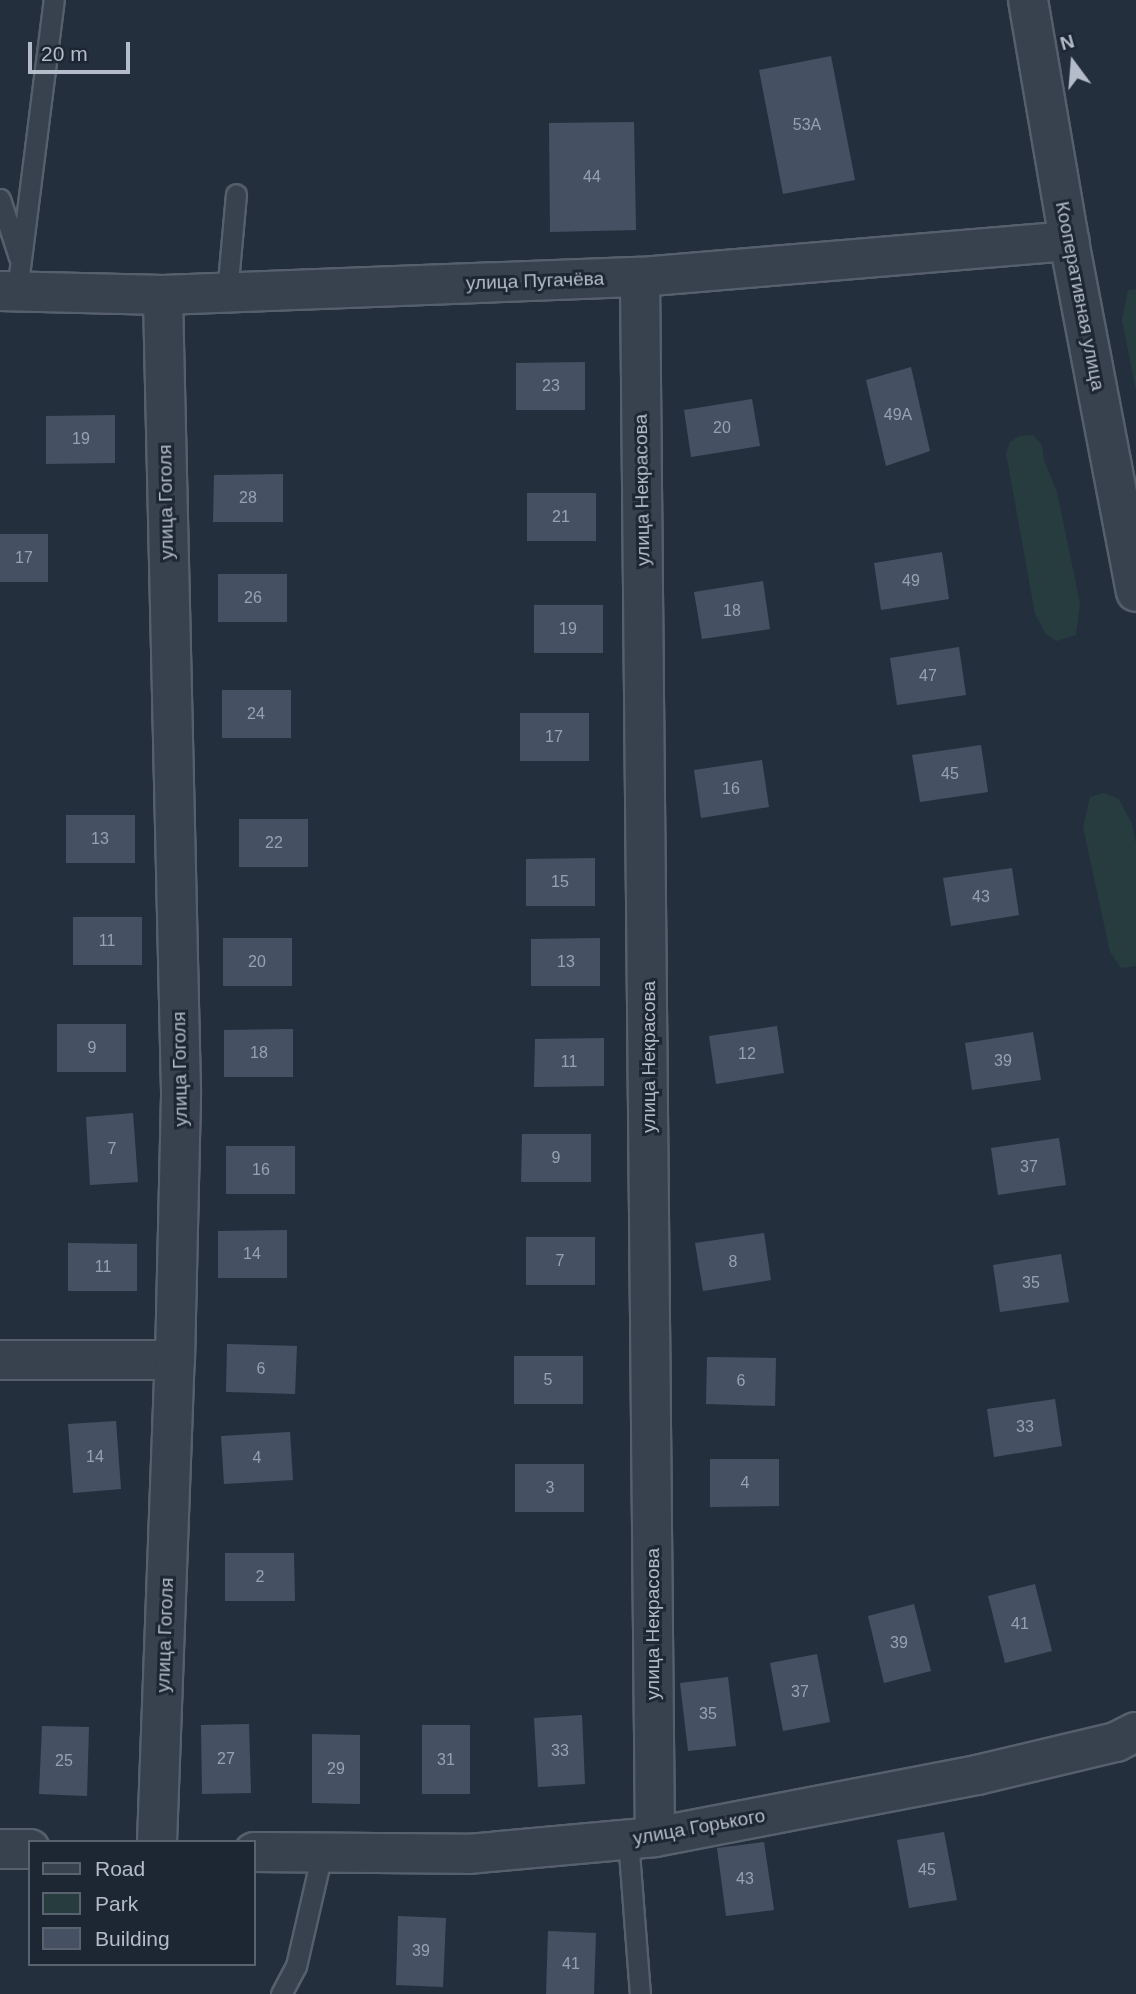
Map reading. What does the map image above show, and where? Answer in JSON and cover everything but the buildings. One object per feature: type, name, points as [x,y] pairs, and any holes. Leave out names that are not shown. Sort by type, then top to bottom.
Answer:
[{"type":"street","name":"Кооперативная улица","points":[[1028,0],[1069,241],[1136,592]]},
{"type":"street","name":"улица Пугачёва","points":[[13,281],[163,295],[227,293],[640,277],[1069,241]]},
{"type":"street","name":"улица Некрасова","points":[[640,277],[641,1838]]},
{"type":"street","name":"улица Гоголя","points":[[157,1840],[175,1360],[181,1091],[163,295]]},
{"type":"street","points":[[0,1360],[175,1360]]},
{"type":"street","name":"улица Горького","points":[[256,1852],[468,1854],[641,1838],[976,1775],[1116,1742],[1136,1732]]},
{"type":"street","points":[[0,1849],[28,1849]]},
{"type":"lane","points":[[13,281],[54,0]]},
{"type":"lane","points":[[227,293],[236,194]]},
{"type":"lane","points":[[0,199],[13,281]]},
{"type":"lane","points":[[640,1994],[641,1838]]},
{"type":"lane","points":[[281,1994],[296,1966],[322,1853]]},
{"type":"green space","points":[[1136,289],[1136,391],[1122,320],[1128,290]]},
{"type":"green space","points":[[1033,435],[1042,445],[1044,460],[1057,492],[1080,603],[1076,635],[1057,641],[1046,634],[1035,614],[1006,453],[1010,442],[1019,436]]},
{"type":"green space","points":[[1104,793],[1119,799],[1132,824],[1136,843],[1136,966],[1121,968],[1110,952],[1083,827],[1090,797]]}]
